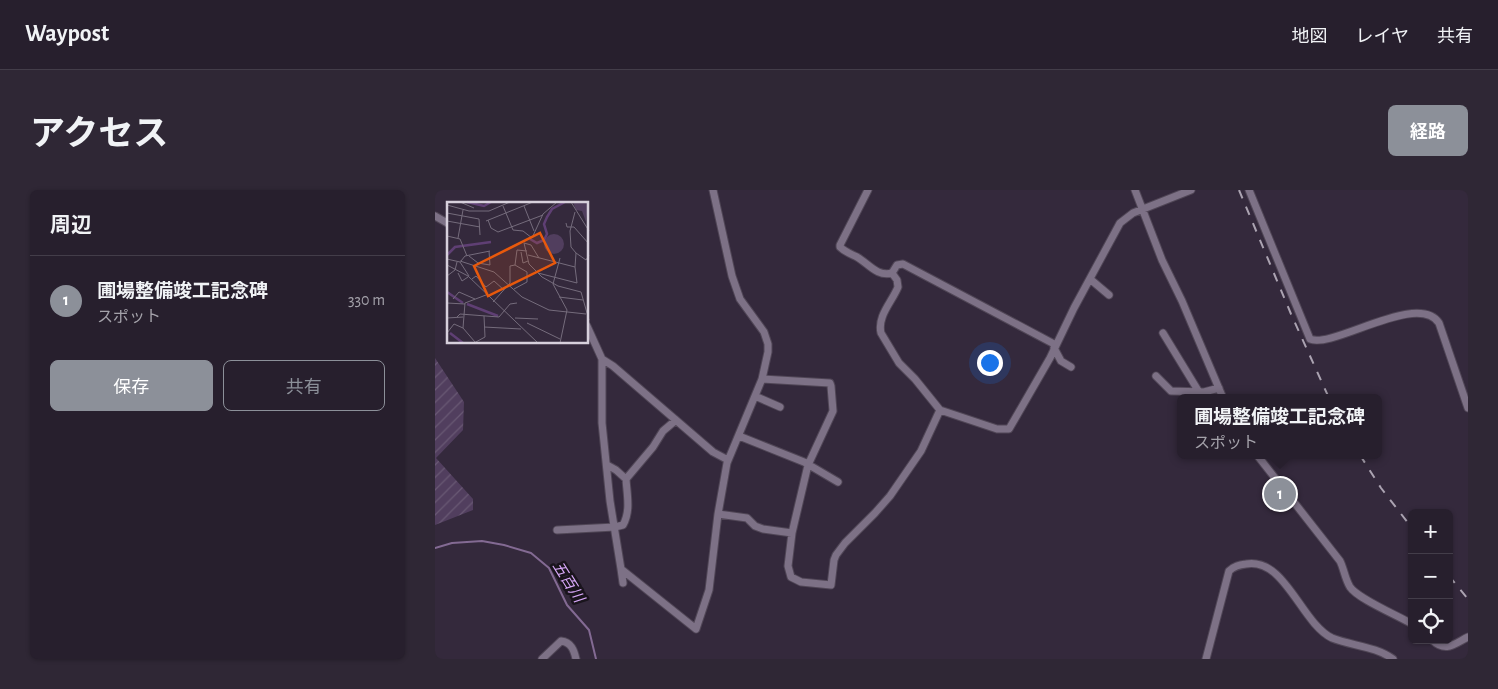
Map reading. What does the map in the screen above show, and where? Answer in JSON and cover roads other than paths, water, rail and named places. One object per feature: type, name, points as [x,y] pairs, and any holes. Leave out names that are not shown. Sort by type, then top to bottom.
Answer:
[{"type":"street","points":[[621,569],[697,629],[709,590],[718,514],[728,460],[762,378],[768,352],[767,338],[761,326],[740,299],[736,289],[713,190]]},
{"type":"street","points":[[868,190],[840,247],[877,272],[892,273]]},
{"type":"street","points":[[1135,190],[1162,260],[1182,301],[1221,394]]},
{"type":"street","points":[[892,273],[897,280],[898,287],[880,324],[881,333],[899,363],[915,379],[940,410],[997,429],[1009,428],[1120,223],[1128,216],[1142,209],[1191,190]]},
{"type":"street","points":[[1249,190],[1310,339],[1314,341],[1326,339],[1385,319],[1407,315],[1419,314],[1433,317],[1439,323],[1468,407]]},
{"type":"street","points":[[435,216],[447,223]]},
{"type":"street","points":[[892,273],[897,265],[903,264],[1055,346],[1061,361],[1071,367]]},
{"type":"street","points":[[1090,279],[1109,295]]},
{"type":"street","points":[[589,330],[602,359],[602,423],[610,501],[623,583]]},
{"type":"street","points":[[1163,333],[1199,392]]},
{"type":"street","points":[[602,359],[613,366],[713,452],[728,460]]},
{"type":"street","points":[[1156,376],[1171,391],[1199,392],[1219,388]]},
{"type":"street","points":[[762,378],[831,384],[833,411],[808,465],[792,533],[788,566],[791,577],[801,582],[831,585],[836,554],[891,496],[921,451],[940,410]]},
{"type":"street","points":[[755,396],[780,407]]},
{"type":"street","points":[[557,530],[615,528],[623,525],[627,516],[626,479],[653,447],[663,431],[676,420]]},
{"type":"street","points":[[739,436],[808,465],[838,482]]},
{"type":"street","points":[[1260,459],[1340,561],[1345,570],[1348,584],[1354,592],[1408,622]]},
{"type":"street","points":[[607,465],[626,479]]},
{"type":"street","points":[[718,514],[747,518],[755,526],[763,529],[792,533]]},
{"type":"street","points":[[1206,659],[1229,571],[1233,566],[1255,563],[1282,580],[1309,617],[1331,637],[1375,650],[1393,659]]},
{"type":"street","points":[[1453,644],[1468,637]]},
{"type":"street","points":[[542,659],[561,641],[566,641],[571,646],[576,659]]},
{"type":"street","points":[[1437,644],[1445,647],[1452,644]]},
{"type":"waterway","name":"五百川","points":[[435,548],[452,543],[482,541],[531,553],[549,568],[567,605],[589,630],[596,659]]},
{"type":"railway","points":[[1239,190],[1327,394]]},
{"type":"railway","points":[[1363,459],[1381,488],[1408,523]]},
{"type":"railway","points":[[1453,581],[1468,599]]},
{"type":"place","name":"圃場整備竣工記念碑","points":[[1280,494]]}]
